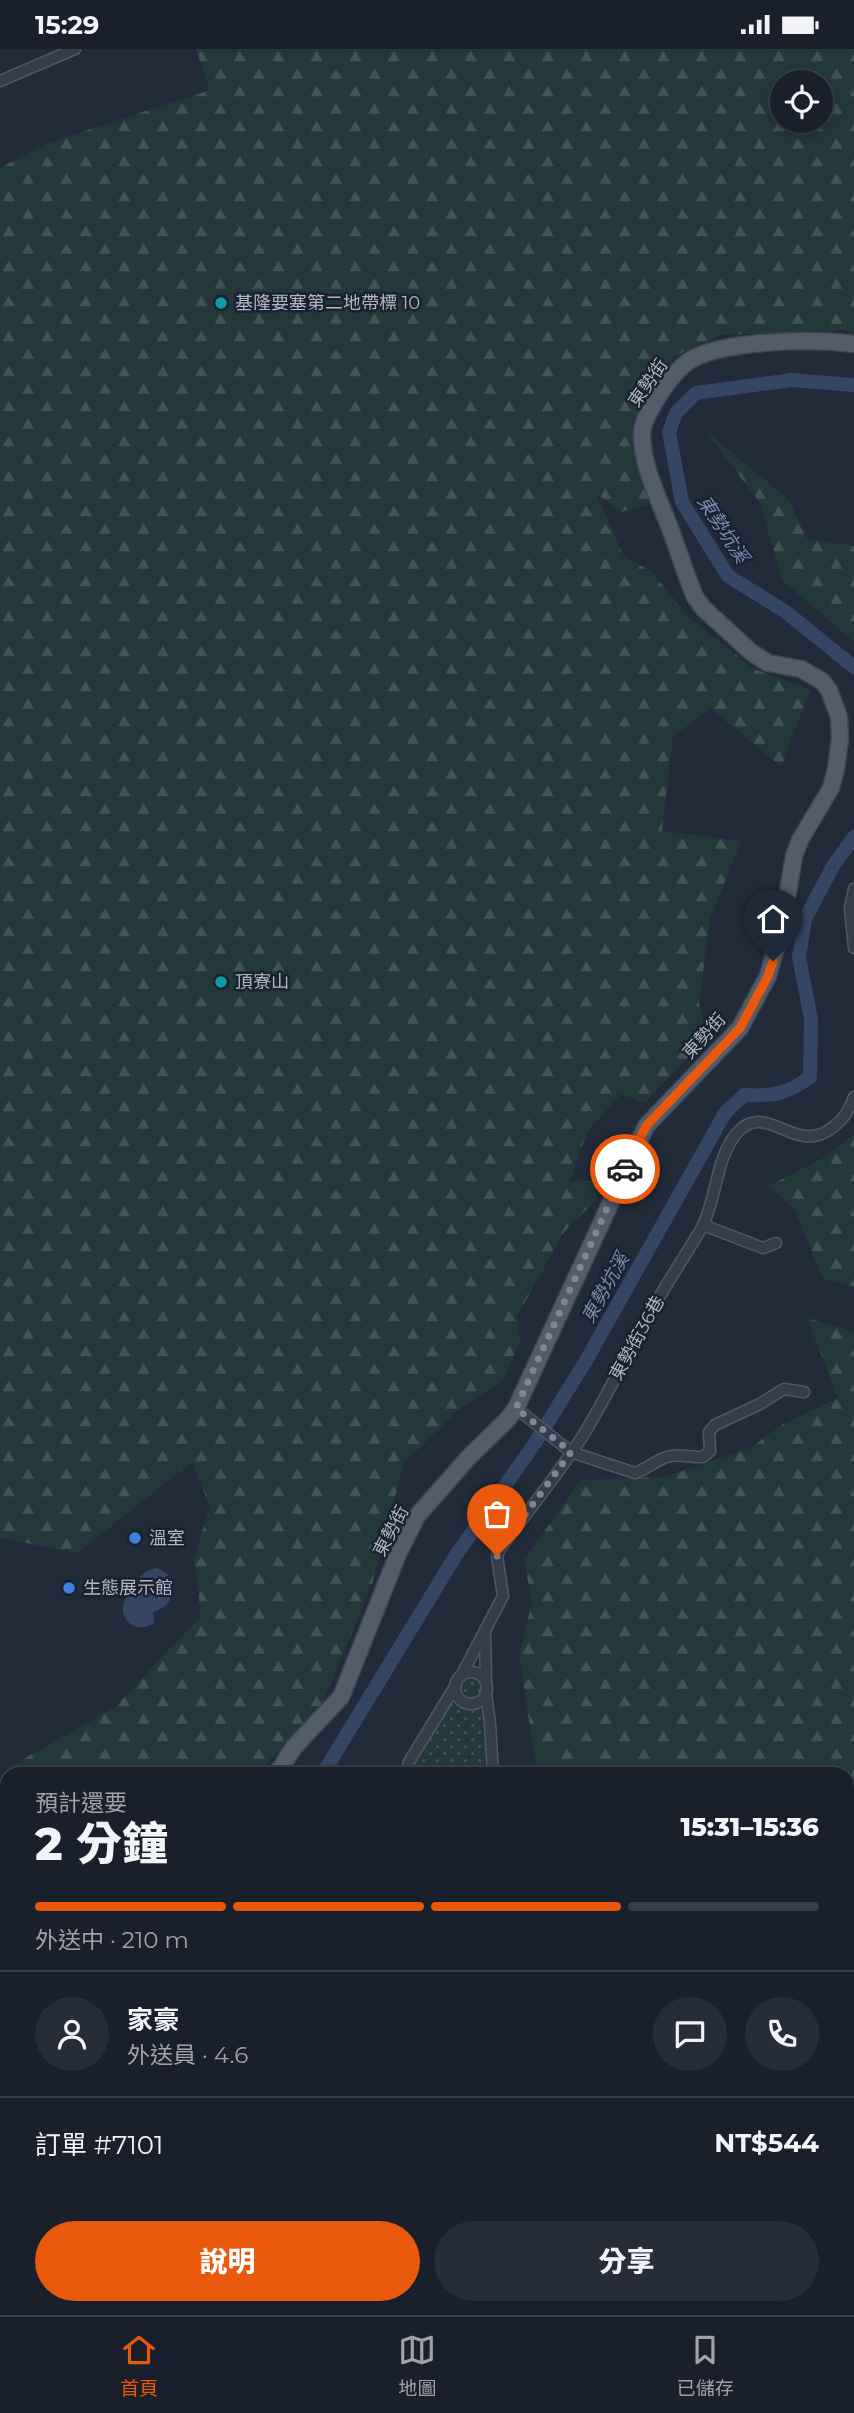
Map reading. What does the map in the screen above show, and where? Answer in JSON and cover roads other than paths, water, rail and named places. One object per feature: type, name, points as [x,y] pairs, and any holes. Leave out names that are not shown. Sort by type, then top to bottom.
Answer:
[{"type":"main road","name":"東勢街","points":[[280,1767],[294,1747],[341,1697],[398,1554],[417,1516],[469,1457],[509,1419],[522,1411],[646,1126],[740,1028],[768,976],[782,927],[794,856],[831,788],[840,738],[839,717],[829,690],[822,681],[802,669],[768,663],[751,652],[704,609],[695,597],[653,484],[643,446],[643,425],[659,395],[686,363],[704,354],[721,349],[798,341],[854,344]]},
{"type":"street","points":[[0,81],[75,49]]},
{"type":"street","points":[[854,890],[850,908],[854,948]]},
{"type":"street","name":"東勢街36巷","points":[[408,1767],[485,1633],[503,1596],[497,1556],[500,1549],[568,1448],[582,1437],[652,1309],[703,1225],[735,1135],[744,1126],[762,1121],[806,1138],[822,1135],[848,1113],[854,1097]]},
{"type":"street","points":[[703,1225],[763,1248],[776,1243]]},
{"type":"street","points":[[522,1411],[568,1448],[635,1473],[665,1457],[703,1457],[710,1451],[709,1432],[715,1425],[760,1404],[784,1389],[804,1392]]},
{"type":"street","points":[[485,1633],[493,1767]]},
{"type":"street","points":[[470,1672],[475,1673],[480,1675],[486,1688],[480,1702],[470,1704],[460,1699],[458,1681],[470,1672]]},
{"type":"water","points":[[155,1568],[170,1578],[172,1596],[164,1607],[153,1612],[154,1623],[136,1627],[128,1622],[123,1612],[125,1599],[138,1579]]},
{"type":"waterway","name":"東勢坑溪","points":[[854,385],[792,380],[696,393],[676,413],[669,432],[682,502],[728,576],[786,612],[854,667]]},
{"type":"waterway","name":"東勢坑溪","points":[[327,1767],[456,1555],[535,1443],[587,1359],[725,1113],[744,1095],[779,1093],[794,1088],[810,1077],[811,1019],[799,957],[805,919],[833,866],[854,837]]},
{"type":"place","name":"基隆要塞第二地帶標 10","points":[[221,303]]},
{"type":"place","name":"頂寮山","points":[[221,982]]},
{"type":"place","name":"溫室","points":[[135,1538]]},
{"type":"place","name":"生態展示館","points":[[69,1588]]}]
